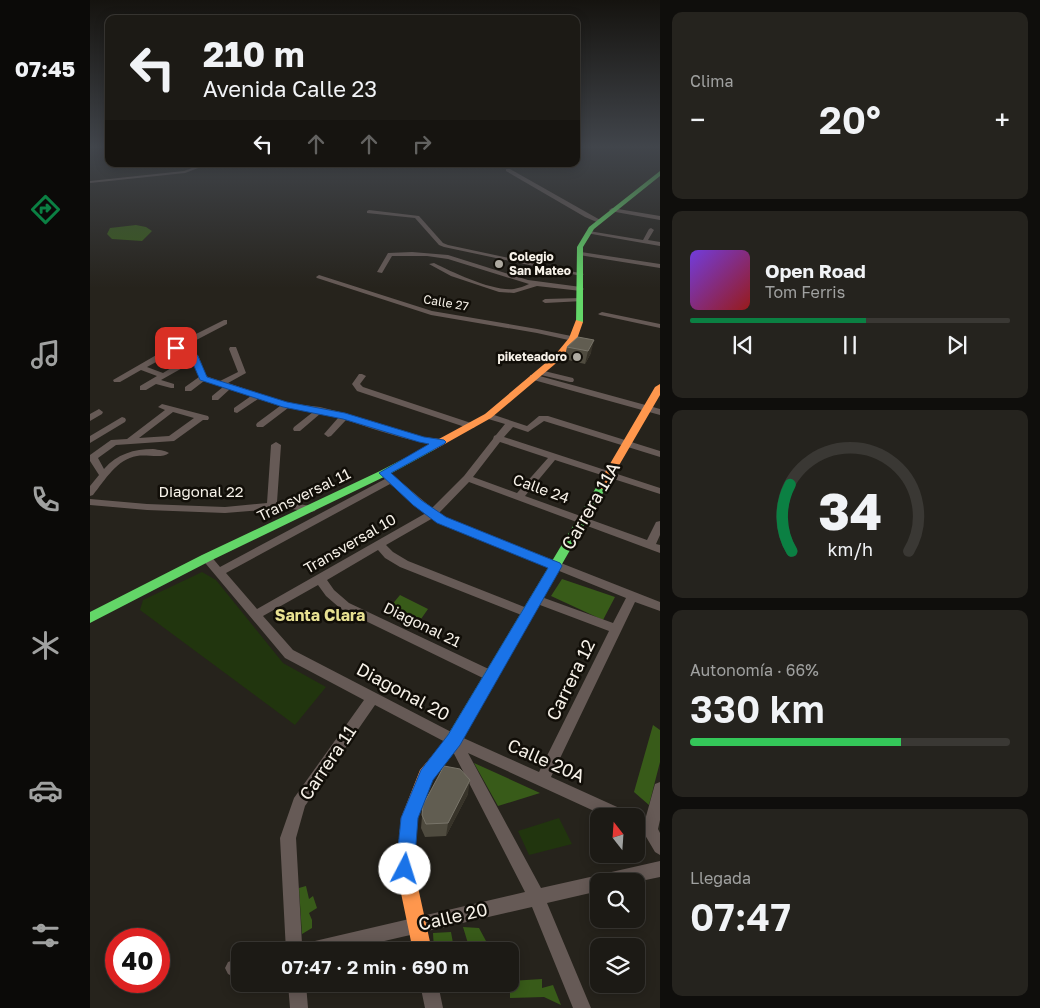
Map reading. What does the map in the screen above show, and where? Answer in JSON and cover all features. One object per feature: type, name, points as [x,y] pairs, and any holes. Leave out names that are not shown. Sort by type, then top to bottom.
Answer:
[{"type":"street","points":[[549,194],[586,216],[599,220]]},
{"type":"street","points":[[536,374],[558,357],[578,329],[581,294],[580,247],[599,220],[633,194]]},
{"type":"street","points":[[612,210],[660,218]]},
{"type":"street","points":[[369,212],[417,217],[441,244],[446,246],[580,274]]},
{"type":"street","points":[[644,242],[651,230]]},
{"type":"street","points":[[589,233],[660,244]]},
{"type":"street","points":[[380,272],[390,254],[438,256],[454,258],[515,280],[581,294]]},
{"type":"street","points":[[581,254],[660,266]]},
{"type":"street","points":[[432,264],[453,275],[499,290],[514,291],[537,284]]},
{"type":"street","name":"Calle 27","points":[[319,277],[431,313],[573,338]]},
{"type":"street","points":[[545,302],[581,294]]},
{"type":"street","points":[[602,314],[660,326]]},
{"type":"street","points":[[116,380],[224,322]]},
{"type":"street","points":[[176,348],[195,357],[203,378],[224,386],[286,405],[320,410],[422,440],[441,442]]},
{"type":"street","points":[[215,398],[224,386],[242,373],[233,349]]},
{"type":"street","points":[[143,388],[195,357]]},
{"type":"street","points":[[141,367],[164,376]]},
{"type":"street","points":[[536,374],[652,406],[660,412]]},
{"type":"street","name":"Transversal 11","points":[[90,618],[206,558],[388,476],[441,442],[488,416],[536,374]]},
{"type":"street","points":[[362,376],[356,384],[360,389],[471,426]]},
{"type":"street","points":[[188,389],[203,378]]},
{"type":"street","points":[[155,382],[170,386]]},
{"type":"street","name":"Carrera 11A","points":[[420,942],[405,869],[409,818],[426,775],[454,740],[609,474],[652,406],[660,387]]},
{"type":"street","points":[[237,410],[257,396]]},
{"type":"street","points":[[260,425],[286,405]]},
{"type":"street","points":[[104,476],[93,457],[114,442],[171,439],[204,417],[167,408],[131,440]]},
{"type":"street","points":[[297,429],[320,410]]},
{"type":"street","points":[[90,418],[99,412]]},
{"type":"street","points":[[328,434],[345,416]]},
{"type":"street","points":[[488,416],[528,429],[542,418],[660,454]]},
{"type":"street","points":[[90,440],[122,420]]},
{"type":"street","name":"Transversal 10","points":[[256,615],[432,514],[468,478],[511,423]]},
{"type":"street","points":[[498,438],[660,492]]},
{"type":"street","points":[[272,506],[276,445]]},
{"type":"street","points":[[90,493],[115,461],[124,456],[137,453],[164,453]]},
{"type":"street","points":[[519,497],[554,456]]},
{"type":"street","points":[[218,572],[388,476],[432,514],[459,528],[660,607]]},
{"type":"street","name":"Calle 24","points":[[468,478],[655,547]]},
{"type":"street","name":"Diagonal 22","points":[[90,502],[147,507],[225,510],[285,505],[311,510]]},
{"type":"street","points":[[655,547],[660,524]]},
{"type":"street","points":[[379,544],[388,555],[404,564],[528,613]]},
{"type":"street","name":"Diagonal 20","points":[[206,558],[290,654],[454,740],[537,898],[582,1008]]},
{"type":"street","name":"Diagonal 21","points":[[320,579],[330,593],[345,606],[491,676]]},
{"type":"street","name":"Carrera 12","points":[[543,779],[632,597]]},
{"type":"street","points":[[536,599],[616,629]]},
{"type":"street","name":"Carrera 11","points":[[294,942],[288,838],[299,804],[373,698]]},
{"type":"street","name":"Calle 20A","points":[[454,740],[605,808]]},
{"type":"street","points":[[645,822],[660,789]]},
{"type":"street","points":[[645,828],[660,846]]},
{"type":"street","points":[[642,873],[660,869]]},
{"type":"street","name":"Calle 20","points":[[346,942],[590,885]]},
{"type":"street","points":[[298,992],[299,1008]]},
{"type":"street","points":[[431,992],[434,1008]]},
{"type":"green space","points":[[136,225],[146,227],[152,231],[142,241],[112,239],[107,234],[110,228]]},
{"type":"green space","points":[[202,572],[216,580],[283,663],[326,687],[295,725],[140,610],[143,600]]},
{"type":"green space","points":[[562,579],[615,597],[603,620],[551,596]]},
{"type":"green space","points":[[400,595],[428,609],[421,619],[401,610],[393,619],[385,613]]},
{"type":"green space","points":[[653,725],[660,730],[660,762],[649,805],[634,792]]},
{"type":"green space","points":[[474,763],[540,793],[498,806]]},
{"type":"green space","points":[[559,818],[572,844],[529,855],[518,831]]},
{"type":"green space","points":[[306,886],[309,899],[313,896],[317,908],[309,913],[312,920],[312,928],[302,934],[299,888]]},
{"type":"green space","points":[[463,927],[479,928],[486,941],[483,942],[468,942]]},
{"type":"green space","points":[[451,932],[453,942],[434,942],[433,933]]},
{"type":"green space","points":[[542,979],[542,988],[553,985],[561,1005],[544,997],[510,998],[510,992],[519,992],[519,980]]},
{"type":"building","points":[[578,337],[594,340],[588,351],[567,347]]},
{"type":"building","points":[[444,766],[460,769],[470,780],[448,823],[426,824],[422,815],[423,805]]},
{"type":"traffic: fast","points":[[579,322],[580,247],[591,228],[634,194]]},
{"type":"traffic: fast","points":[[90,618],[206,558],[384,473],[430,448]]},
{"type":"traffic: fast","points":[[448,748],[602,486]]},
{"type":"traffic: slow","points":[[430,448],[488,416],[558,357],[573,339],[579,322]]},
{"type":"traffic: slow","points":[[602,486],[660,387]]},
{"type":"traffic: slow","points":[[420,942],[405,869],[409,818],[426,775],[448,748]]},
{"type":"place","name":"Colegio San Mateo","points":[[499,264]]},
{"type":"place","name":"piketeadoro","points":[[577,357]]},
{"type":"district","name":"Santa Clara","points":[[320,615]]},
{"type":"route","points":[[176,348],[195,357],[203,378],[227,388],[286,405],[345,416],[422,440],[441,442],[384,473],[417,502],[442,520],[556,566],[454,740],[426,775],[409,818],[405,869]]}]
